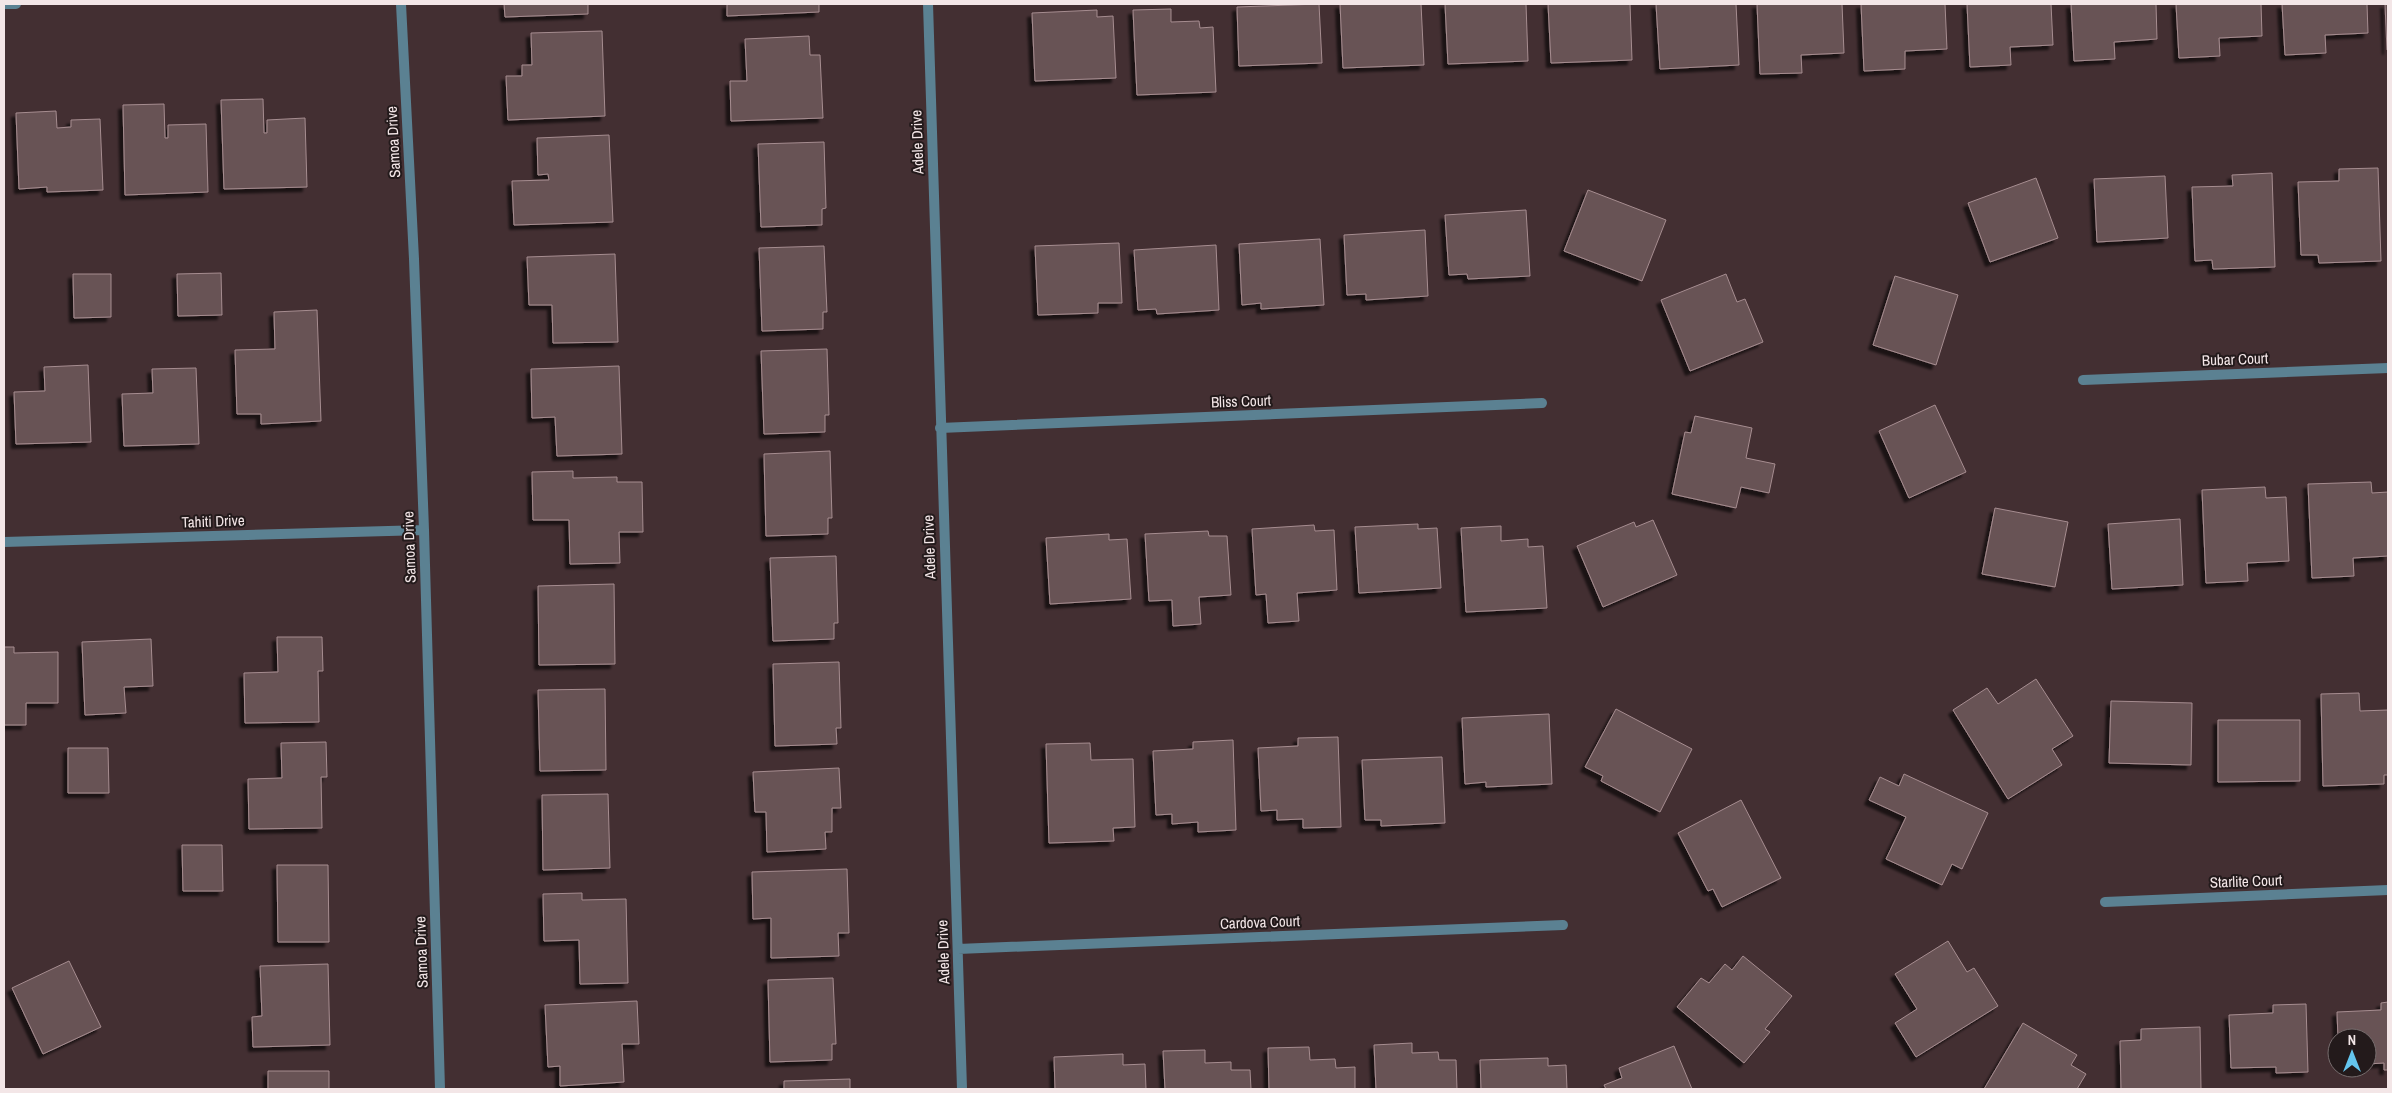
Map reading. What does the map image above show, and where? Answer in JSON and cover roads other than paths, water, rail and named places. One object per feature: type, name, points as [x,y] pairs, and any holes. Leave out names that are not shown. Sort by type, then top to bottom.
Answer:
[{"type":"street","points":[[4,4],[16,4]]},
{"type":"street","name":"Samoa Drive","points":[[401,4],[414,259],[424,530],[440,1089]]},
{"type":"street","name":"Adele Drive","points":[[928,4],[962,1089]]},
{"type":"street","name":"Bubar Court","points":[[2083,380],[2388,368]]},
{"type":"street","name":"Bliss Court","points":[[940,428],[1542,403]]},
{"type":"street","name":"Tahiti Drive","points":[[4,542],[424,530]]},
{"type":"street","name":"Starlite Court","points":[[2105,902],[2388,890]]},
{"type":"street","name":"Cardova Court","points":[[958,949],[1563,925]]}]
